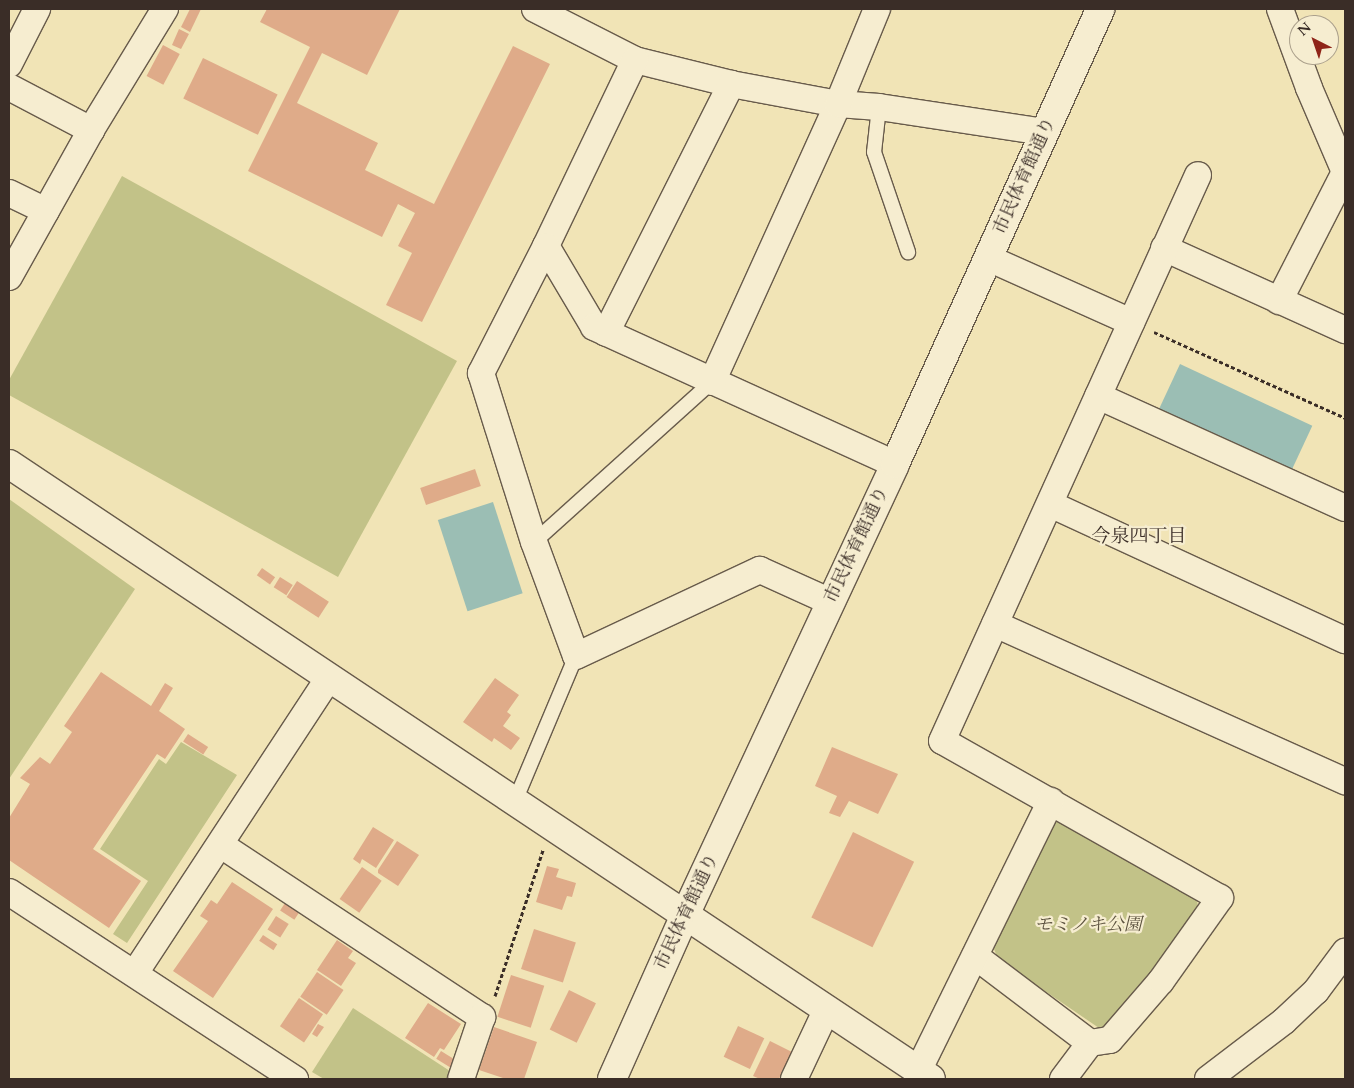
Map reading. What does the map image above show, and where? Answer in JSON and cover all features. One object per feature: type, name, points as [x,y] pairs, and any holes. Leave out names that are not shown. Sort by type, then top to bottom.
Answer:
[{"type":"street","points":[[9,64],[37,9]]},
{"type":"street","points":[[9,277],[91,130],[165,9]]},
{"type":"street","points":[[535,9],[635,60],[731,84],[838,104],[879,107],[1045,132]]},
{"type":"street","points":[[712,382],[838,104],[877,9]]},
{"type":"street","name":"市民体育館通り","points":[[612,1079],[685,915],[895,464],[1100,9]]},
{"type":"street","points":[[1279,302],[1345,172],[1309,88],[1280,9]]},
{"type":"street","points":[[635,60],[546,246],[481,373],[534,542],[576,656],[760,570],[831,602]]},
{"type":"street","points":[[606,333],[731,84]]},
{"type":"street","points":[[9,87],[91,130]]},
{"type":"street","points":[[1063,1079],[1090,1043],[1110,1040],[1161,981],[1220,898],[942,741],[1198,175]]},
{"type":"street","points":[[9,193],[46,211]]},
{"type":"street","points":[[546,246],[594,327],[895,464]]},
{"type":"street","points":[[1164,248],[1279,302],[1345,330]]},
{"type":"street","points":[[988,258],[1131,322]]},
{"type":"street","points":[[1098,396],[1345,508]]},
{"type":"street","points":[[9,464],[925,1075],[975,956],[1051,801]]},
{"type":"street","points":[[1050,504],[1345,640]]},
{"type":"street","points":[[995,624],[1345,781]]},
{"type":"street","points":[[135,973],[329,678]]},
{"type":"street","points":[[220,845],[482,1017],[461,1079]]},
{"type":"street","points":[[9,892],[295,1079]]},
{"type":"street","points":[[1208,1079],[1284,1021],[1316,991],[1345,952]]},
{"type":"street","points":[[975,956],[1090,1043]]},
{"type":"street","points":[[794,1079],[826,1009]]},
{"type":"lane","points":[[879,107],[874,152],[908,252]]},
{"type":"lane","points":[[534,542],[712,382]]},
{"type":"lane","points":[[515,801],[576,656]]},
{"type":"path","points":[[1131,322],[1345,418]]},
{"type":"path","points":[[482,1017],[488,1017],[544,850]]},
{"type":"green space","points":[[122,176],[457,361],[338,577],[9,395],[9,380]]},
{"type":"green space","points":[[9,499],[135,589],[9,779]]},
{"type":"green space","points":[[181,742],[237,775],[127,943],[113,934],[148,881],[100,849],[159,759],[166,764]]},
{"type":"green space","name":"モミノキ公園","points":[[1061,818],[1196,896],[1199,911],[1109,1027],[1099,1028],[998,959],[992,944],[1052,822]]},
{"type":"green space","points":[[353,1008],[453,1073],[450,1079],[324,1079],[312,1072]]},
{"type":"water","points":[[1180,364],[1312,426],[1291,472],[1158,410]]},
{"type":"water","points":[[493,502],[523,593],[468,611],[438,520]]},
{"type":"building","points":[[190,9],[201,9],[190,32],[181,27]]},
{"type":"building","points":[[267,9],[400,9],[367,75],[322,53],[297,103],[378,143],[365,170],[434,204],[513,46],[550,64],[422,322],[386,305],[412,253],[398,246],[415,213],[398,204],[382,237],[248,171],[310,47],[260,22]]},
{"type":"building","points":[[179,29],[189,34],[181,49],[172,45]]},
{"type":"building","points":[[163,45],[180,54],[163,85],[147,76]]},
{"type":"building","points":[[203,58],[278,94],[258,135],[183,98]]},
{"type":"building","points":[[475,469],[481,486],[426,505],[420,488]]},
{"type":"building","points":[[262,568],[275,577],[270,585],[257,575]]},
{"type":"building","points":[[280,577],[293,585],[286,595],[274,587]]},
{"type":"building","points":[[297,581],[329,602],[319,618],[287,597]]},
{"type":"building","points":[[101,672],[151,706],[165,683],[173,688],[159,711],[185,729],[165,759],[157,754],[93,849],[141,881],[109,928],[9,860],[9,818],[30,784],[20,778],[40,757],[50,764],[72,732],[64,726]]},
{"type":"building","points":[[495,678],[519,695],[507,712],[511,715],[503,726],[520,738],[511,750],[494,738],[492,742],[463,722]]},
{"type":"building","points":[[188,734],[208,747],[203,755],[183,742]]},
{"type":"building","points":[[832,747],[898,774],[878,814],[849,801],[840,817],[829,813],[837,796],[815,786]]},
{"type":"building","points":[[373,827],[394,840],[376,868],[362,859],[360,864],[353,859]]},
{"type":"building","points":[[853,832],[914,862],[872,947],[811,917]]},
{"type":"building","points":[[397,841],[419,855],[398,886],[378,873],[378,870]]},
{"type":"building","points":[[547,866],[559,869],[556,877],[576,883],[572,897],[567,896],[562,910],[536,902]]},
{"type":"building","points":[[362,867],[382,881],[359,913],[340,899]]},
{"type":"building","points":[[232,882],[273,909],[213,998],[173,971],[208,921],[200,916],[211,900],[217,904]]},
{"type":"building","points":[[285,903],[299,912],[294,920],[280,911]]},
{"type":"building","points":[[276,916],[289,924],[280,938],[268,930]]},
{"type":"building","points":[[534,929],[576,943],[563,983],[521,969]]},
{"type":"building","points":[[263,935],[277,944],[273,950],[259,941]]},
{"type":"building","points":[[337,940],[353,951],[348,958],[356,963],[341,986],[317,970]]},
{"type":"building","points":[[317,972],[344,990],[327,1015],[300,997]]},
{"type":"building","points":[[511,975],[544,986],[531,1028],[497,1017]]},
{"type":"building","points":[[569,990],[596,1003],[577,1043],[550,1030]]},
{"type":"building","points":[[299,998],[323,1014],[304,1042],[280,1026]]},
{"type":"building","points":[[428,1003],[461,1024],[444,1050],[440,1048],[434,1057],[405,1038]]},
{"type":"building","points":[[318,1024],[324,1027],[317,1037],[312,1034]]},
{"type":"building","points":[[738,1026],[764,1038],[750,1069],[724,1057]]},
{"type":"building","points":[[494,1027],[537,1042],[524,1079],[506,1079],[479,1070]]},
{"type":"building","points":[[770,1041],[792,1052],[779,1079],[760,1079],[753,1076]]},
{"type":"building","points":[[441,1051],[457,1061],[452,1069],[436,1059]]},
{"type":"district","name":"今泉四丁目","points":[[1139,537]]}]
